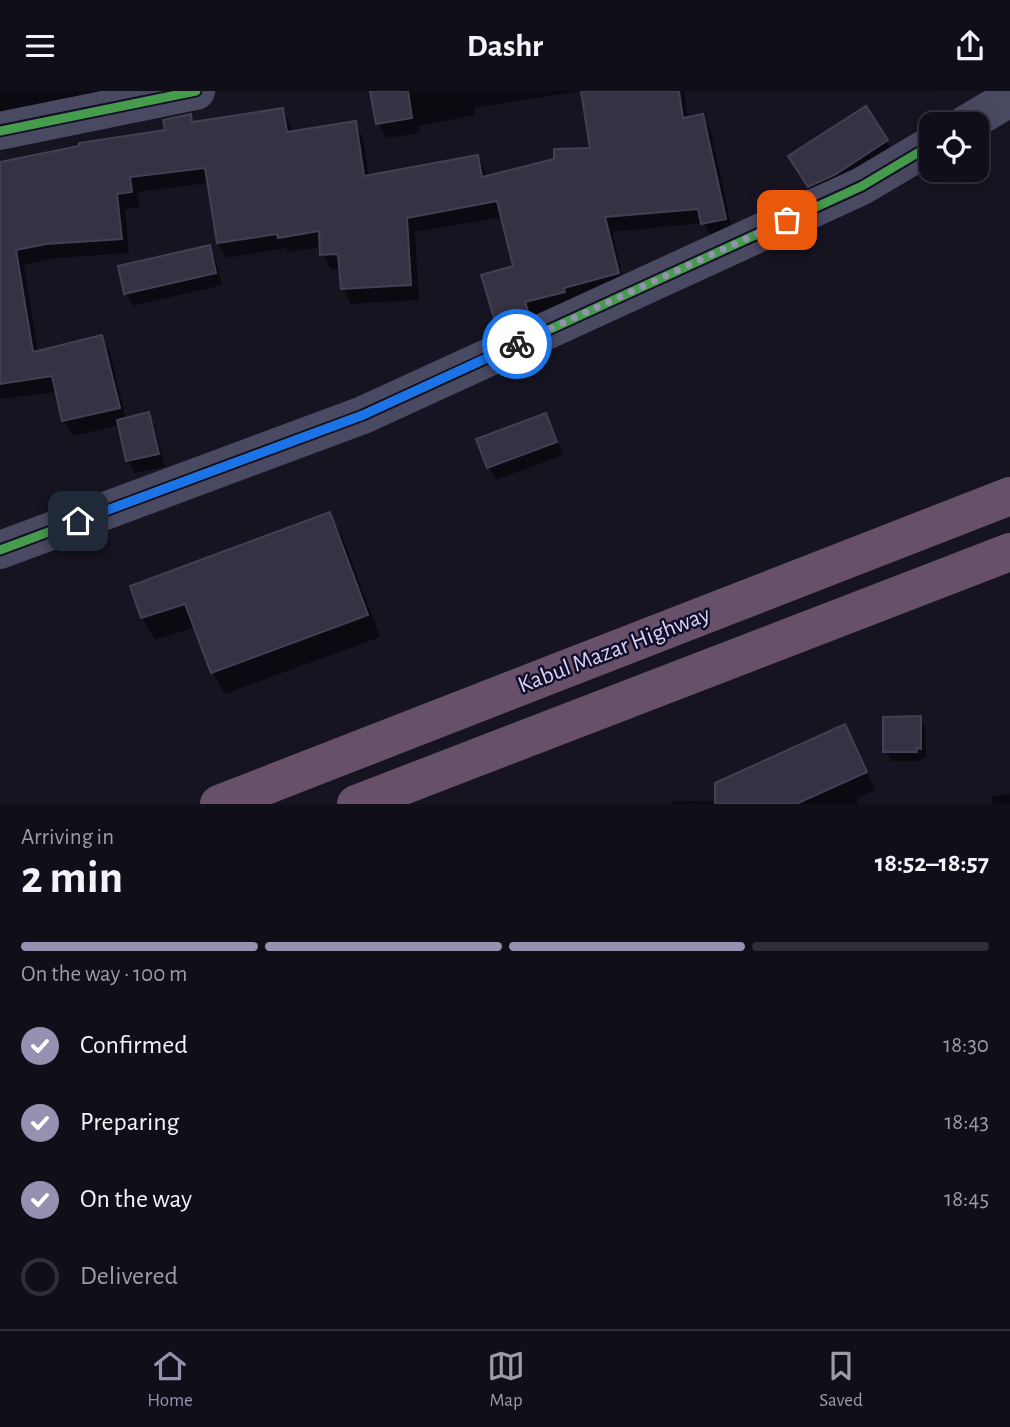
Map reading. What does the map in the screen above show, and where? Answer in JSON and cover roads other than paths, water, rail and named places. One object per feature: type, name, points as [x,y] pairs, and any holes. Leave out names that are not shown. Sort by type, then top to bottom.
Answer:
[{"type":"highway","name":"Kabul Mazar Highway","points":[[219,804],[1010,496]]},
{"type":"highway","name":"Kabul Mazar Highway","points":[[356,804],[1010,552]]},
{"type":"street","points":[[0,131],[196,91]]},
{"type":"street","points":[[986,112],[1010,98]]},
{"type":"street","points":[[0,550],[363,415],[862,185],[919,152]]}]
